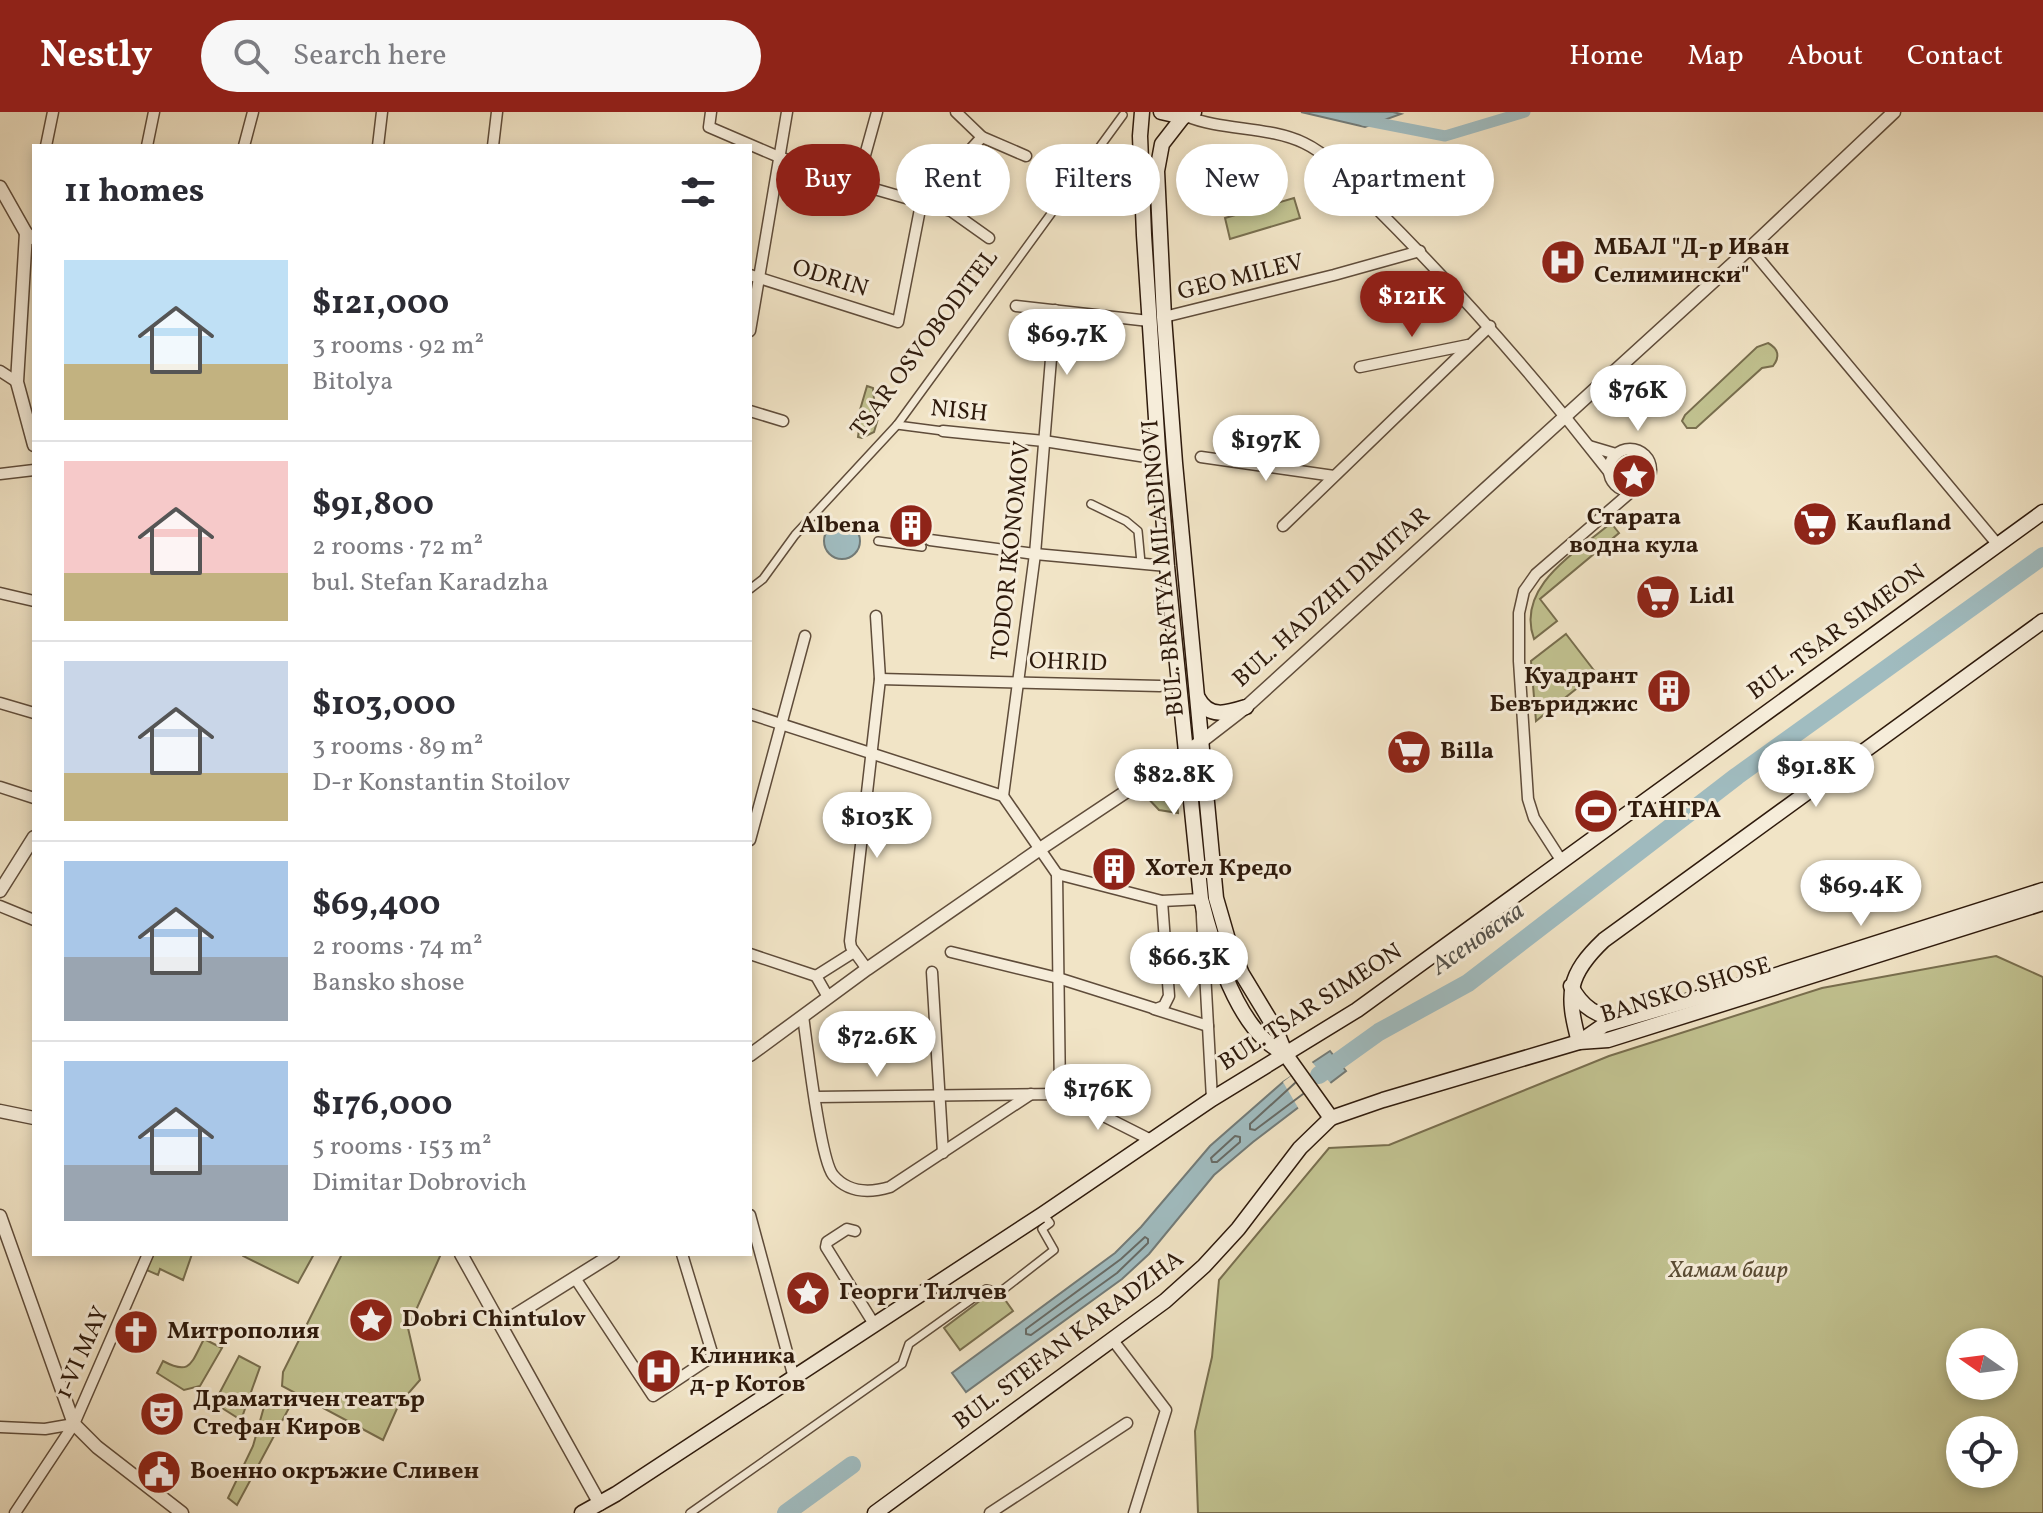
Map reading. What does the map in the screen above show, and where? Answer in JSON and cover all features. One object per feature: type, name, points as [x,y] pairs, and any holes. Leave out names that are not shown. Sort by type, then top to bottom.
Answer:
[{"type":"main road","name":"BUL. BRATYA MILADINOVI","points":[[1141,144],[1142,112]]},
{"type":"main road","points":[[1161,112],[1188,115]]},
{"type":"main road","points":[[1126,114],[1136,144]]},
{"type":"main road","name":"BUL. BRATYA MILADINOVI","points":[[1188,115],[1165,137],[1157,164],[1156,319],[1159,459],[1167,566],[1201,899],[1214,951],[1228,983],[1264,1039],[1286,1055]]},
{"type":"main road","name":"BUL. BRATYA MILADINOVI","points":[[1146,216],[1216,898],[1242,974],[1276,1030],[1286,1055],[1331,1118]]},
{"type":"main road","name":"BUL. TSAR SIMEON","points":[[582,1513],[1043,1214],[1247,1075],[1286,1055],[1357,1010],[2043,512]]},
{"type":"main road","points":[[1579,1042],[1570,1001],[1571,986],[1578,968],[1604,940],[2043,621]]},
{"type":"main road","points":[[1197,697],[1213,713],[1246,707]]},
{"type":"main road","points":[[1149,774],[1173,773],[1182,778],[1190,789]]},
{"type":"main road","name":"BANSKO SHOSE","points":[[1606,1032],[1623,1020],[2043,890]]},
{"type":"main road","name":"BANSKO SHOSE","points":[[1579,1042],[2043,903]]},
{"type":"main road","points":[[1571,986],[1584,1005],[1594,1013],[1623,1020]]},
{"type":"main road","name":"BUL. STEFAN KARADZHA","points":[[875,1513],[1165,1301],[1204,1266],[1238,1229],[1300,1148],[1331,1118],[1579,1042]]},
{"type":"street","points":[[46,144],[53,112]]},
{"type":"street","points":[[147,144],[154,112]]},
{"type":"street","points":[[245,144],[253,112]]},
{"type":"street","points":[[378,144],[382,112]]},
{"type":"street","points":[[493,144],[497,112]]},
{"type":"street","points":[[711,112],[709,127],[749,144]]},
{"type":"street","points":[[781,144],[787,112]]},
{"type":"street","points":[[868,144],[877,112]]},
{"type":"street","points":[[956,112],[969,117],[982,137],[1026,156]]},
{"type":"street","points":[[1210,112],[1219,123]]},
{"type":"street","name":"BUL. HADZHI DIMITAR","points":[[752,1054],[867,969],[1149,774],[1202,741],[1246,707],[1750,248],[1894,112]]},
{"type":"street","name":"TSAR OSVOBODITEL","points":[[752,587],[763,579],[795,535],[897,425],[1126,114]]},
{"type":"street","points":[[1188,115],[1205,123],[1219,123],[1298,141],[1326,158],[1490,326],[1589,446],[1609,472],[1614,484],[1608,514]]},
{"type":"street","points":[[976,144],[982,137]]},
{"type":"street","points":[[752,145],[776,156]]},
{"type":"street","points":[[752,304],[754,276],[776,171]]},
{"type":"street","points":[[0,187],[30,236],[17,382],[32,438]]},
{"type":"street","name":"ODRIN","points":[[754,276],[898,322],[919,216]]},
{"type":"street","points":[[958,216],[989,238]]},
{"type":"street","points":[[1750,248],[1998,545]]},
{"type":"street","name":"GEO MILEV","points":[[1016,306],[1156,319],[1420,251]]},
{"type":"street","points":[[24,291],[32,280]]},
{"type":"street","name":"TODOR IKONOMOV","points":[[1003,796],[1035,554],[1055,310]]},
{"type":"street","points":[[1283,526],[1490,326]]},
{"type":"street","points":[[1360,367],[1470,345]]},
{"type":"street","points":[[0,371],[17,382]]},
{"type":"street","points":[[752,412],[783,421]]},
{"type":"street","name":"NISH","points":[[897,425],[1044,441],[1159,459]]},
{"type":"street","points":[[1589,446],[1616,454],[1633,449],[1648,460],[1651,470],[1648,480],[1640,488],[1626,491],[1614,484]]},
{"type":"street","points":[[1609,472],[1610,462],[1616,454]]},
{"type":"street","points":[[1201,457],[1334,476]]},
{"type":"street","points":[[0,474],[32,470]]},
{"type":"street","points":[[1561,860],[1534,818],[1528,799],[1519,613],[1524,591],[1536,574],[1632,491]]},
{"type":"street","points":[[1091,504],[1126,521],[1138,531],[1141,563]]},
{"type":"street","points":[[878,541],[1167,566]]},
{"type":"street","points":[[0,593],[32,601]]},
{"type":"street","points":[[867,969],[850,941],[880,679],[876,616]]},
{"type":"street","points":[[752,833],[805,636]]},
{"type":"street","name":"OHRID","points":[[880,679],[1160,686]]},
{"type":"street","points":[[0,703],[32,712]]},
{"type":"street","points":[[752,715],[1003,796],[1057,874],[1060,1094]]},
{"type":"street","points":[[0,787],[32,797]]},
{"type":"street","points":[[0,891],[32,840]]},
{"type":"street","points":[[1057,874],[1162,901],[1201,899]]},
{"type":"street","name":"BUL. BRATYA MILADINOVI","points":[[1201,899],[1212,1099]]},
{"type":"street","points":[[1152,1009],[1164,1006],[1169,996],[1162,901]]},
{"type":"street","points":[[0,906],[32,919]]},
{"type":"street","points":[[816,976],[854,952]]},
{"type":"street","points":[[951,952],[1058,978],[1208,1026]]},
{"type":"street","points":[[752,955],[816,976],[828,997]]},
{"type":"street","points":[[932,972],[943,1153]]},
{"type":"street","points":[[803,1016],[828,1168],[847,1187],[875,1192],[890,1187],[1031,1094]]},
{"type":"street","points":[[816,1097],[1060,1094],[1151,1140]]},
{"type":"street","points":[[2,1112],[32,1118]]},
{"type":"street","points":[[690,1513],[902,1364],[909,1344],[986,1289],[1000,1292],[1054,1250],[1042,1229],[1050,1223],[1043,1214]]},
{"type":"street","points":[[0,1216],[74,1424],[97,1447],[182,1513]]},
{"type":"street","points":[[752,1222],[794,1378]]},
{"type":"street","points":[[855,1231],[847,1229],[827,1242],[826,1247],[874,1324]]},
{"type":"street","name":"1-VI MAY","points":[[15,1513],[74,1424],[147,1256]]},
{"type":"street","points":[[462,1256],[600,1504]]},
{"type":"street","points":[[501,1324],[610,1256]]},
{"type":"street","points":[[575,1278],[653,1396],[713,1356],[683,1256]]},
{"type":"street","points":[[1112,1339],[1166,1410],[1134,1513]]},
{"type":"street","points":[[992,1512],[1127,1423]]},
{"type":"street","points":[[0,1427],[45,1429],[74,1424]]},
{"type":"green space","points":[[1294,198],[1300,218],[1230,239],[1225,218],[1288,216],[1288,200]]},
{"type":"green space","points":[[1768,343],[1777,353],[1773,366],[1762,368],[1696,428],[1687,428],[1682,421],[1685,415],[1757,347]]},
{"type":"green space","points":[[867,386],[873,388],[877,403],[875,409],[880,412],[874,432],[862,438],[858,437],[860,421],[857,420]]},
{"type":"green space","points":[[1630,452],[1643,457],[1648,470],[1643,483],[1630,488],[1617,483],[1612,470],[1617,457]]},
{"type":"green space","points":[[1611,523],[1619,533],[1540,599],[1557,621],[1534,639],[1530,620],[1533,603],[1541,587],[1567,558]]},
{"type":"green space","points":[[1566,634],[1596,673],[1536,721],[1531,661]]},
{"type":"green space","points":[[1162,784],[1176,789],[1178,813],[1159,810],[1144,794],[1151,787]]},
{"type":"green space","name":"Хамам баир","points":[[1996,956],[2043,977],[2043,1513],[1198,1513],[1195,1431],[1212,1357],[1219,1280],[1329,1148],[1389,1145],[1609,1056],[1822,988]]},
{"type":"green space","points":[[146,1256],[191,1256],[183,1280],[160,1269],[158,1275],[142,1268]]},
{"type":"green space","points":[[243,1256],[313,1256],[298,1283]]},
{"type":"green space","points":[[341,1256],[440,1256],[408,1328],[420,1380],[399,1404],[383,1440],[282,1386],[283,1372]]},
{"type":"green space","points":[[989,1294],[1003,1297],[1013,1311],[960,1350],[944,1328]]},
{"type":"green space","points":[[204,1339],[222,1348],[200,1386],[184,1390],[157,1373],[163,1361],[179,1367],[189,1365]]},
{"type":"green space","points":[[239,1356],[260,1367],[241,1420],[222,1408],[223,1401],[219,1394]]},
{"type":"green space","points":[[267,1396],[289,1408],[237,1505],[228,1498],[253,1446]]},
{"type":"water","points":[[1301,112],[1393,112],[1401,114],[1365,127]]},
{"type":"water","points":[[842,523],[855,528],[860,541],[855,554],[842,559],[829,554],[824,541],[829,528]]},
{"type":"water","points":[[1330,1051],[1346,1071],[1214,1175],[1149,1254],[1122,1279],[966,1392],[952,1373],[1115,1253],[1210,1146],[1283,1082]]},
{"type":"pier","points":[[1311,1061],[1333,1086],[1300,1111],[1283,1082]]},
{"type":"waterway","points":[[1363,120],[1445,136],[1525,112]]},
{"type":"waterway","name":"Асеновска","points":[[1319,1075],[1379,1032],[1468,983],[1737,776],[2043,556]]},
{"type":"waterway","name":"Асеновска","points":[[786,1513],[852,1465]]},
{"type":"place","name":"МБАЛ \"Д-р Иван Селимински\"","points":[[1563,262]]},
{"type":"place","name":"Старата водна кула","points":[[1634,476]]},
{"type":"place","name":"Kaufland","points":[[1815,524]]},
{"type":"place","name":"Albena","points":[[911,526]]},
{"type":"place","name":"Lidl","points":[[1658,597]]},
{"type":"place","name":"Куадрант Бевъриджис","points":[[1669,691]]},
{"type":"place","name":"Billa","points":[[1409,752]]},
{"type":"place","name":"ТАНГРА","points":[[1596,811]]},
{"type":"place","name":"Хотел Кредо","points":[[1114,869]]},
{"type":"place","name":"Георги Тилчев","points":[[808,1293]]},
{"type":"place","name":"Dobri Chintulov","points":[[371,1320]]},
{"type":"place","name":"Митрополия","points":[[136,1332]]},
{"type":"place","name":"Клиника д-р Котов","points":[[659,1371]]},
{"type":"place","name":"Драматичен театър Стефан Киров","points":[[162,1414]]},
{"type":"place","name":"Военно окръжие Сливен","points":[[159,1472]]}]
